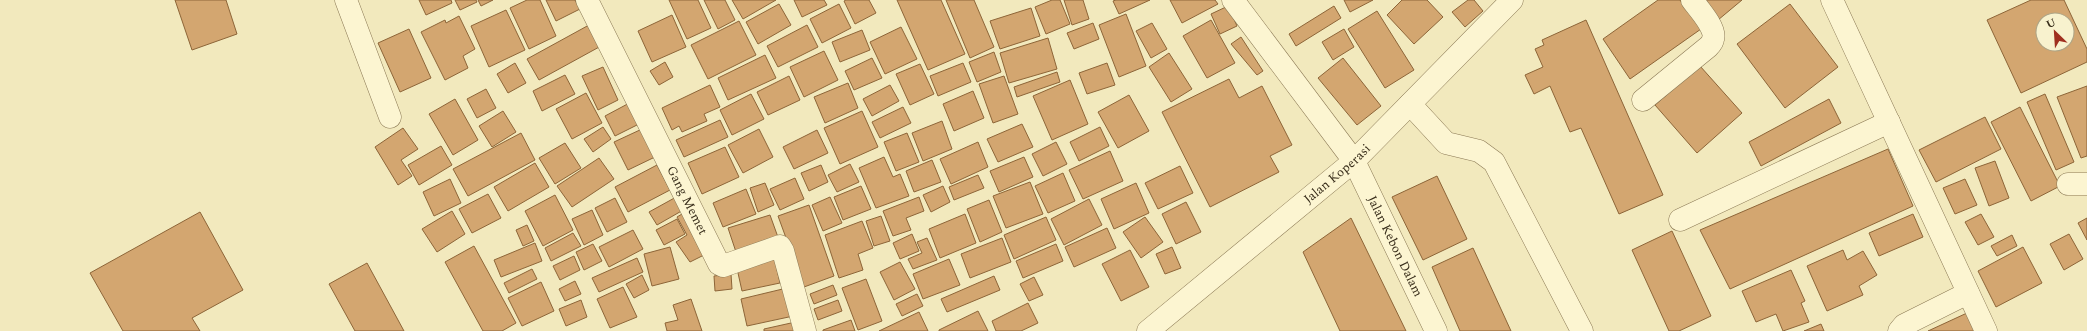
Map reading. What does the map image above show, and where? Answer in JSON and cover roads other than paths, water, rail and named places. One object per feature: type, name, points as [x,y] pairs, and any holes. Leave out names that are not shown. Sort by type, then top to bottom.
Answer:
[{"type":"street","points":[[346,0],[390,117]]},
{"type":"street","name":"Gang Memet","points":[[587,0],[719,264],[723,266],[780,246],[783,251],[806,331]]},
{"type":"street","name":"Jalan Kebon Dalam","points":[[1233,0],[1354,161],[1436,331]]},
{"type":"street","name":"Jalan Koperasi","points":[[1148,331],[1354,161],[1512,0]]},
{"type":"street","points":[[1642,100],[1708,47],[1713,40],[1714,34],[1710,24],[1692,0]]},
{"type":"street","points":[[1832,0],[1986,331]]},
{"type":"street","points":[[1410,104],[1446,143],[1479,151],[1494,162],[1582,331]]},
{"type":"street","points":[[1680,220],[1889,122]]},
{"type":"street","points":[[1899,331],[1904,325],[1968,293]]}]
